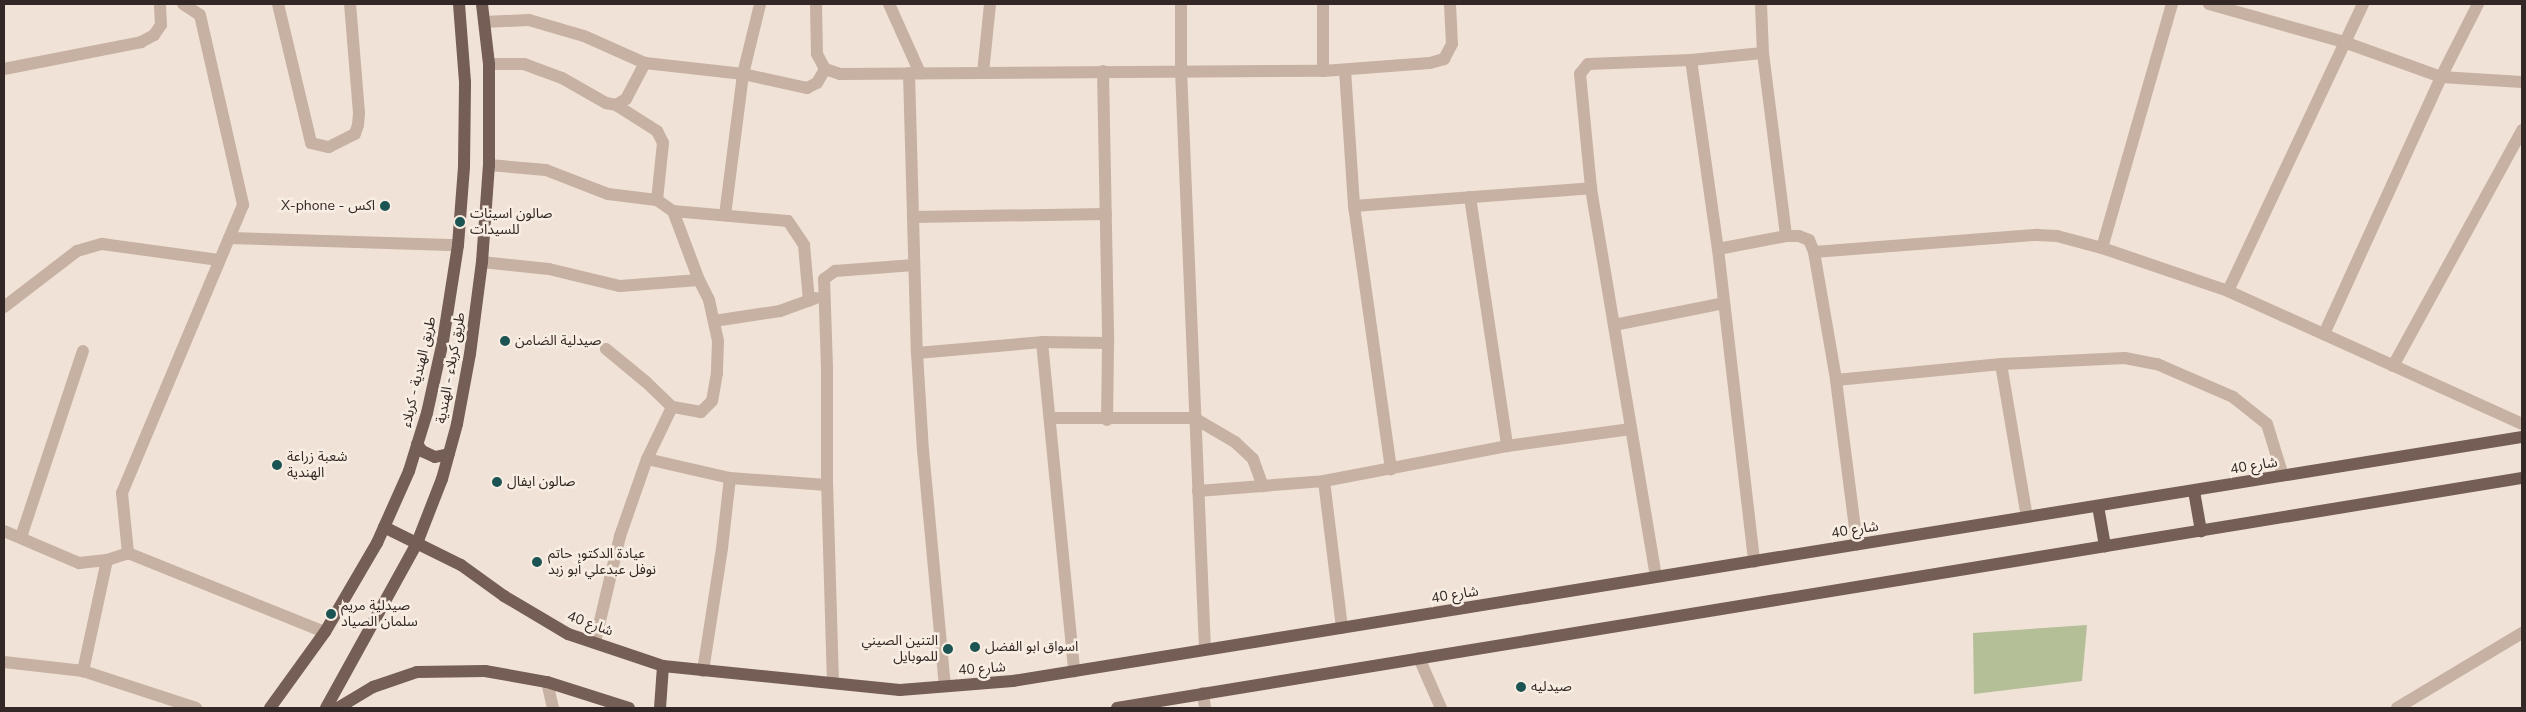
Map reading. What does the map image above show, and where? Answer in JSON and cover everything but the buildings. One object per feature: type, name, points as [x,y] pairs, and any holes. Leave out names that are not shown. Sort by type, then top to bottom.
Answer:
[{"type":"main road","name":"طريق الهندية - كربلاء","points":[[270,708],[325,632],[384,528],[409,471],[427,412],[443,341],[458,245],[464,167],[465,92],[459,4]]},
{"type":"main road","name":"طريق كربلاء - الهندية","points":[[326,708],[417,543],[442,479],[457,424],[470,354],[482,262],[488,165],[489,64],[482,4]]},
{"type":"main road","name":"شارع 40","points":[[384,528],[461,565],[504,596],[568,634],[663,666],[900,690],[1013,681],[2522,437]]},
{"type":"main road","points":[[417,444],[428,455],[441,456],[449,454]]},
{"type":"main road","points":[[1117,708],[2522,478]]},
{"type":"main road","points":[[2194,491],[2201,531]]},
{"type":"main road","points":[[2098,506],[2105,546]]},
{"type":"main road","points":[[660,708],[663,666]]},
{"type":"main road","points":[[338,708],[373,688],[417,672],[485,671],[547,682],[629,708]]},
{"type":"street","points":[[4,69],[142,42],[154,35],[161,25],[160,4]]},
{"type":"street","points":[[128,553],[122,493],[243,204],[200,15],[183,4]]},
{"type":"street","points":[[278,4],[311,143],[329,147],[354,134],[358,125],[359,113],[350,4]]},
{"type":"street","points":[[725,215],[743,74],[760,4]]},
{"type":"street","points":[[816,4],[817,54],[825,69],[840,74],[1181,70],[1323,71],[1430,63],[1444,59],[1452,44],[1450,4]]},
{"type":"street","points":[[889,4],[914,73],[913,217],[917,353],[923,450],[945,686]]},
{"type":"street","points":[[983,72],[990,4]]},
{"type":"street","points":[[1181,4],[1181,70],[1205,650]]},
{"type":"street","points":[[1323,4],[1323,71]]},
{"type":"street","points":[[1761,4],[1763,53],[1786,236]]},
{"type":"street","points":[[2102,248],[2172,4]]},
{"type":"street","points":[[2209,4],[2344,42],[2442,78],[2522,82]]},
{"type":"street","points":[[2228,291],[2363,4]]},
{"type":"street","points":[[2324,334],[2478,4]]},
{"type":"street","points":[[484,22],[529,20],[584,36],[645,64],[743,74],[807,88],[817,83],[825,69]]},
{"type":"street","points":[[1656,577],[1591,188],[1580,74],[1588,64],[1691,60],[1763,53]]},
{"type":"street","points":[[1691,60],[1718,249],[1754,562]]},
{"type":"street","points":[[489,64],[524,64],[562,78],[606,103],[616,105],[657,131],[663,143],[657,200]]},
{"type":"street","points":[[616,105],[626,99],[645,64]]},
{"type":"street","points":[[1345,70],[1354,206],[1391,469]]},
{"type":"street","points":[[1103,71],[1108,343],[1107,420]]},
{"type":"street","points":[[2393,366],[2522,130]]},
{"type":"street","points":[[488,165],[546,170],[608,194],[657,200],[673,211],[788,221],[804,245],[809,301]]},
{"type":"street","points":[[1354,206],[1591,188]]},
{"type":"street","points":[[1470,197],[1507,446]]},
{"type":"street","points":[[606,349],[646,382],[672,407],[701,412],[712,401],[718,373],[718,341],[714,321],[709,300],[698,280],[673,211]]},
{"type":"street","points":[[913,217],[1106,214]]},
{"type":"street","points":[[1814,252],[2037,235],[2057,236],[2102,248],[2228,291],[2522,422]]},
{"type":"street","points":[[1718,249],[1786,236],[1799,236],[1809,240],[1814,252],[1836,380],[1857,545]]},
{"type":"street","points":[[229,238],[458,245]]},
{"type":"street","points":[[4,307],[77,251],[102,244],[219,260]]},
{"type":"street","points":[[482,262],[549,269],[620,286],[698,280]]},
{"type":"street","points":[[833,683],[827,485],[827,368],[824,279],[835,271],[914,265]]},
{"type":"street","points":[[714,321],[780,311],[824,296]]},
{"type":"street","points":[[1614,325],[1724,303]]},
{"type":"street","points":[[917,353],[1042,342],[1108,343]]},
{"type":"street","points":[[1042,342],[1051,418],[1074,671]]},
{"type":"street","points":[[21,537],[83,351]]},
{"type":"street","points":[[1836,380],[2001,364],[2126,358],[2157,364],[2234,397],[2267,424],[2283,476]]},
{"type":"street","points":[[2001,364],[2027,518]]},
{"type":"street","points":[[595,642],[620,536],[647,459],[672,407]]},
{"type":"street","points":[[1051,418],[1107,420],[1194,418],[1234,442],[1253,459],[1263,486]]},
{"type":"street","points":[[1198,491],[1324,481],[1507,446],[1631,429]]},
{"type":"street","points":[[647,459],[730,478],[827,485]]},
{"type":"street","points":[[703,671],[722,548],[730,478]]},
{"type":"street","points":[[1324,481],[1342,628]]},
{"type":"street","points":[[4,531],[80,563],[107,560],[128,553],[325,632]]},
{"type":"street","points":[[83,671],[107,560]]},
{"type":"street","points":[[2397,708],[2522,633]]},
{"type":"street","points":[[1419,658],[1441,708]]},
{"type":"street","points":[[4,666],[83,671],[196,708]]},
{"type":"street","points":[[547,682],[554,708]]},
{"type":"street","points":[[1203,693],[1205,708]]},
{"type":"green space","points":[[2087,625],[2082,681],[1974,694],[1973,633]]},
{"type":"place","name":"X-phone - اكس","points":[[385,206]]},
{"type":"place","name":"صالون اسينات للسيدات","points":[[460,222]]},
{"type":"place","name":"صيدلية الضامن","points":[[505,341]]},
{"type":"place","name":"شعبة زراعة الهندية","points":[[277,465]]},
{"type":"place","name":"صالون ايفال","points":[[497,482]]},
{"type":"place","name":"عيادة الدكتور حاتم نوفل عبدعلي أبو زبد","points":[[537,562]]},
{"type":"place","name":"صيدلية مريم سلمان الصياد","points":[[331,614]]},
{"type":"place","name":"اسواق ابو الفضل","points":[[975,647]]},
{"type":"place","name":"التنين الصيني للموبايل","points":[[948,649]]},
{"type":"place","name":"صيدليه","points":[[1521,687]]}]
